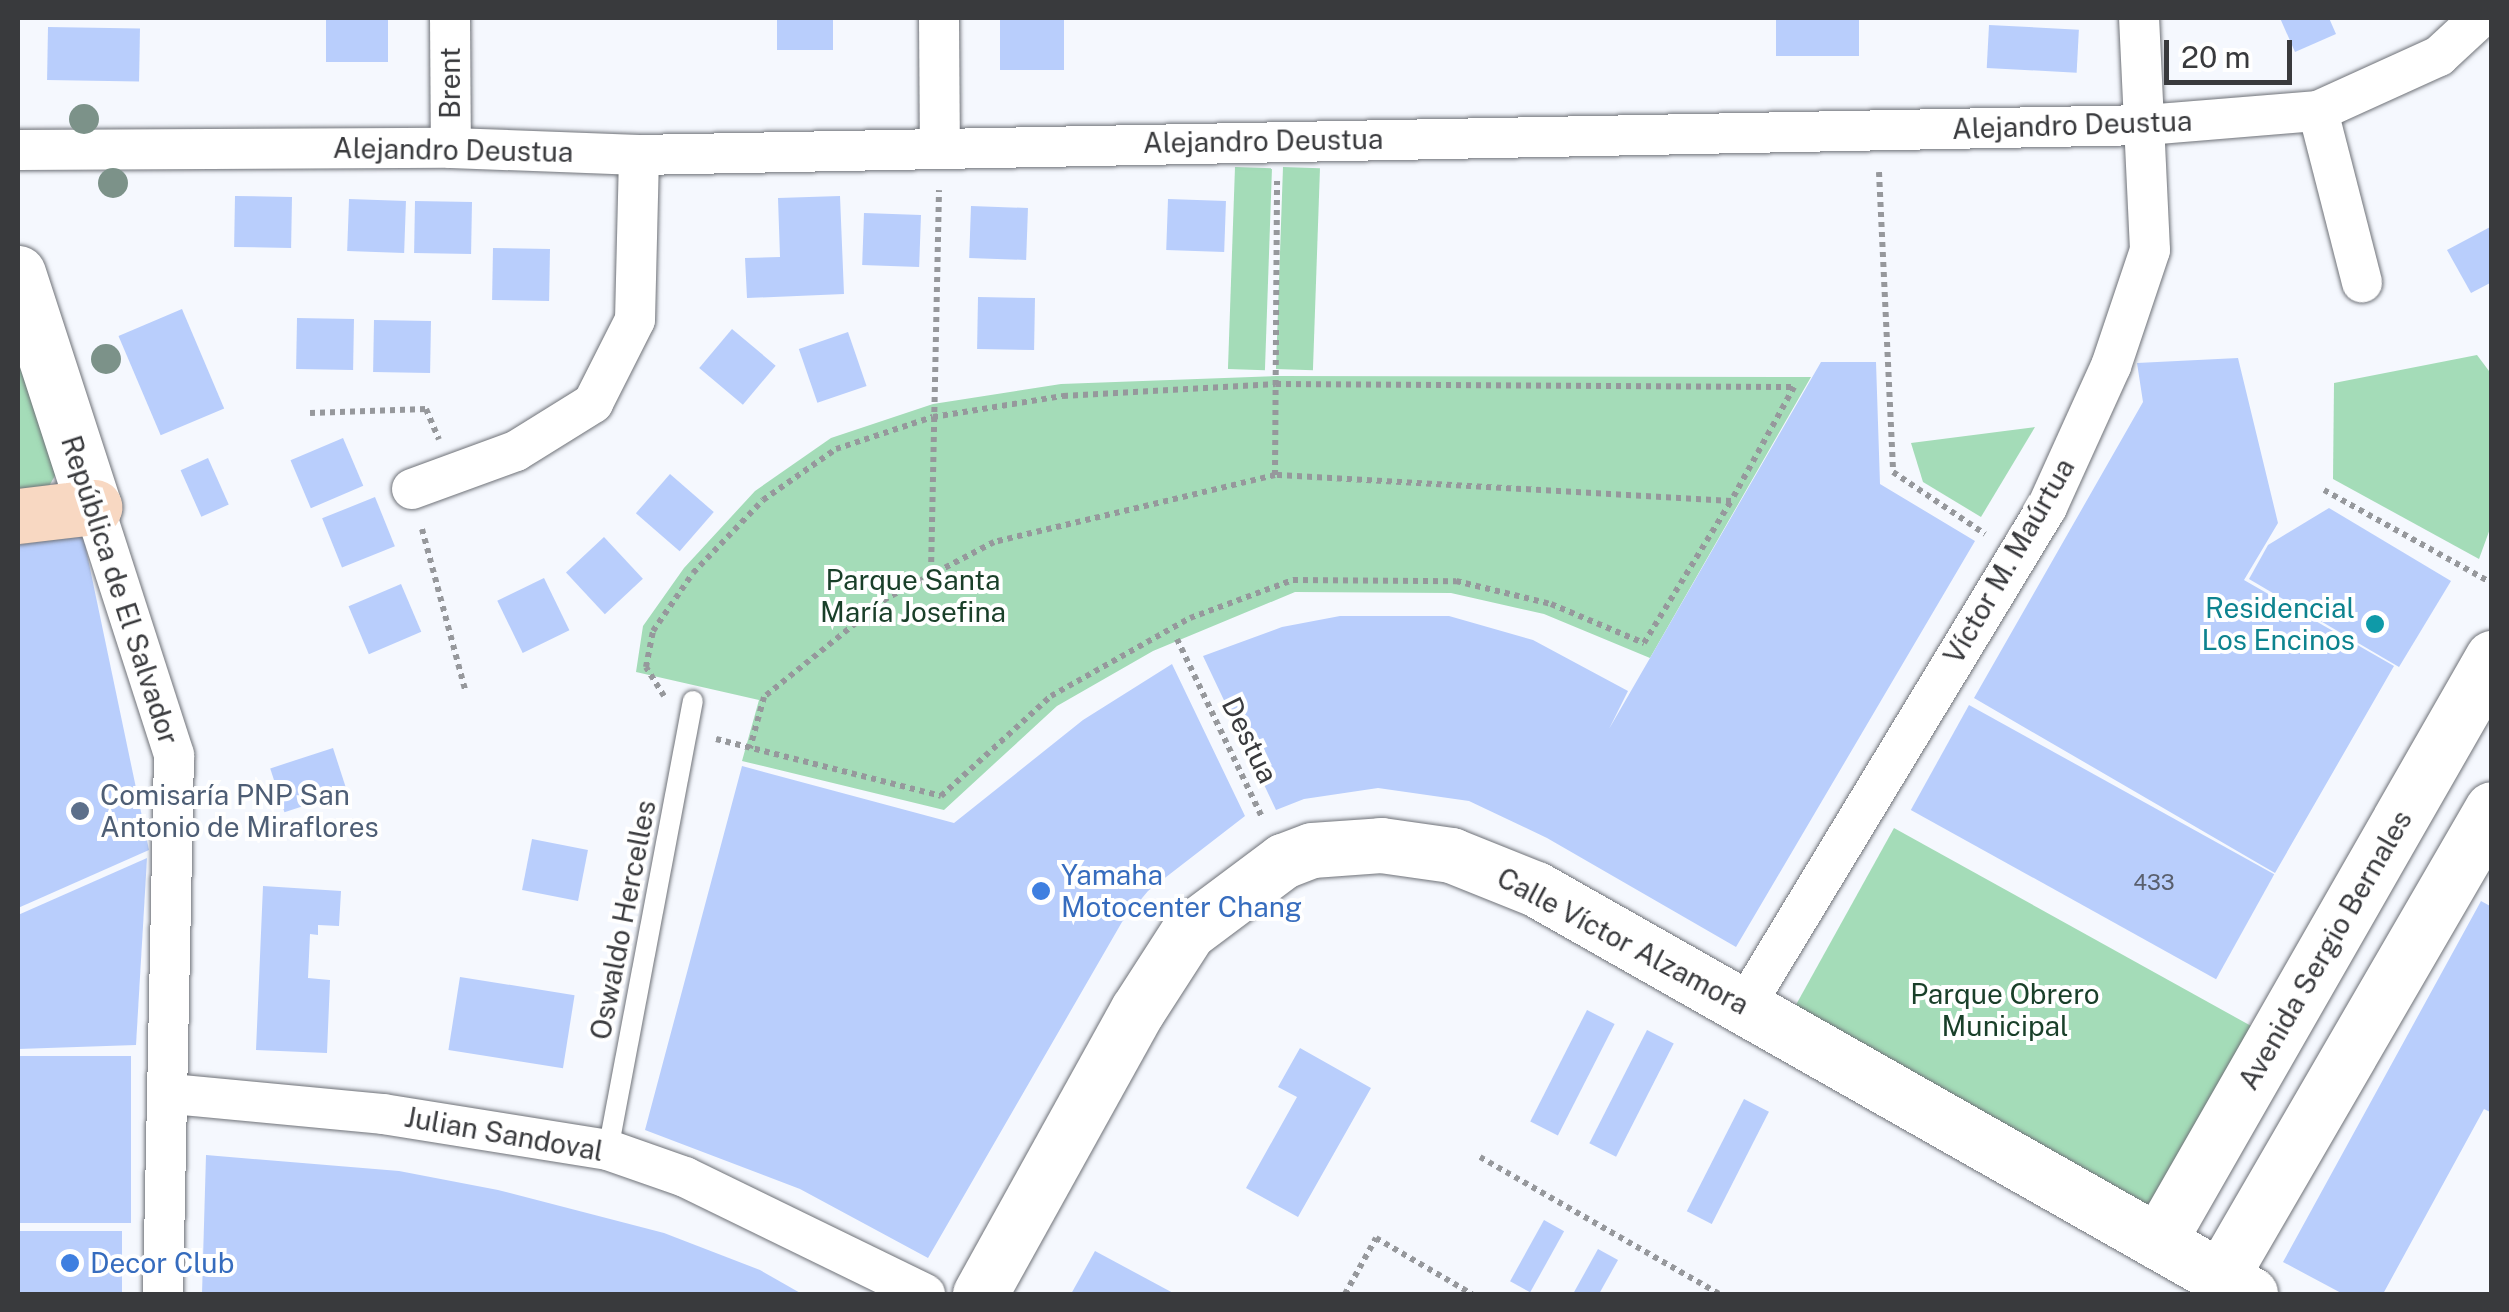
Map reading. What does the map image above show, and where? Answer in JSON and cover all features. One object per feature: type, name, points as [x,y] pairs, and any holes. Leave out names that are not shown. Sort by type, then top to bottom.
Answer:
[{"type":"main road","points":[[18,516],[94,506]]},
{"type":"street","name":"Brent","points":[[450,18],[451,148]]},
{"type":"street","points":[[938,18],[940,146]]},
{"type":"street","name":"Víctor M. Maúrtua","points":[[1746,1004],[2016,553],[2047,508],[2111,366],[2150,250],[2139,18]]},
{"type":"street","name":"Alejandro Deustua","points":[[18,150],[451,148],[639,154],[2146,124],[2318,110],[2439,56],[2480,18]]},
{"type":"street","points":[[2318,110],[2362,282]]},
{"type":"street","points":[[412,489],[516,451],[593,403],[620,360],[635,320],[639,154]]},
{"type":"street","name":"República de El Salvador","points":[[18,273],[174,754],[172,1094],[163,1294]]},
{"type":"street","name":"Avenida Sergio Bernales","points":[[2158,1242],[2492,658]]},
{"type":"street","points":[[2235,1286],[2492,809]]},
{"type":"street","name":"Calle Víctor Alzamora","points":[[980,1294],[1137,1011],[1188,932],[1283,861],[1312,850],[1380,845],[1452,856],[1536,890],[1746,1004],[2235,1286]]},
{"type":"street","name":"Julian Sandoval","points":[[172,1094],[383,1114],[608,1150],[685,1177],[926,1294]]},
{"type":"lane","name":"Oswaldo Hercelles","points":[[608,1150],[692,701]]},
{"type":"path","points":[[1880,132],[1893,472],[2016,553]]},
{"type":"path","points":[[1275,475],[1277,140]]},
{"type":"path","points":[[931,574],[940,146]]},
{"type":"path","points":[[1276,384],[1794,387],[1644,642],[1551,604],[1456,581],[1293,580],[1190,618],[1051,696],[941,796],[687,732],[646,668],[653,632],[693,573],[762,500],[836,448],[932,417],[1063,396],[1276,384]]},
{"type":"path","points":[[310,413],[426,409],[454,474]]},
{"type":"path","points":[[750,748],[764,697],[887,598],[994,542],[1061,522],[1275,475],[1730,501]]},
{"type":"path","points":[[412,489],[465,690]]},
{"type":"path","points":[[2324,490],[2492,583]]},
{"type":"path","name":"Destua","points":[[1177,639],[1283,861]]},
{"type":"path","points":[[1480,1157],[1719,1294]]},
{"type":"path","points":[[1345,1294],[1376,1238],[1472,1294]]},
{"type":"green space","points":[[1235,167],[1272,168],[1265,370],[1228,369]]},
{"type":"green space","points":[[1283,167],[1320,168],[1313,370],[1276,369]]},
{"type":"green space","points":[[18,345],[59,469],[49,486],[18,495]]},
{"type":"green space","points":[[2477,355],[2492,375],[2491,526],[2479,559],[2333,479],[2334,383]]},
{"type":"green space","name":"Parque Santa María Josefina","points":[[1276,376],[1811,377],[1650,658],[1544,614],[1451,593],[1295,592],[1153,651],[1057,706],[944,810],[742,761],[759,700],[636,672],[643,626],[684,568],[755,491],[831,438],[933,404],[1061,384]]},
{"type":"green space","points":[[2035,427],[1981,517],[1923,482],[1911,443]]},
{"type":"green space","name":"Parque Obrero Municipal","points":[[1894,828],[2253,1027],[2151,1210],[1793,1011]]},
{"type":"building","points":[[326,18],[388,18],[388,62],[326,62]]},
{"type":"building","points":[[777,18],[833,18],[833,50],[777,50]]},
{"type":"building","points":[[1000,18],[1064,18],[1064,70],[1000,70]]},
{"type":"building","points":[[1776,18],[1859,18],[1859,56],[1776,56]]},
{"type":"building","points":[[2280,18],[2329,18],[2336,34],[2295,52]]},
{"type":"building","points":[[1989,25],[2079,30],[2077,73],[1987,68]]},
{"type":"building","points":[[48,27],[140,29],[139,82],[47,80]]},
{"type":"building","points":[[235,196],[292,197],[291,248],[234,247]]},
{"type":"building","points":[[840,196],[844,294],[747,298],[745,258],[780,257],[778,198]]},
{"type":"building","points":[[349,199],[406,201],[404,253],[347,251]]},
{"type":"building","points":[[1168,199],[1226,201],[1224,252],[1166,250]]},
{"type":"building","points":[[415,201],[472,202],[471,254],[414,253]]},
{"type":"building","points":[[971,206],[1028,208],[1026,260],[969,258]]},
{"type":"building","points":[[864,213],[921,215],[919,267],[862,265]]},
{"type":"building","points":[[2492,226],[2492,282],[2471,293],[2447,250]]},
{"type":"building","points":[[493,248],[550,249],[549,301],[492,300]]},
{"type":"building","points":[[978,297],[1035,298],[1034,350],[977,349]]},
{"type":"building","points":[[182,309],[224,408],[161,435],[118,336]]},
{"type":"building","points":[[297,318],[354,319],[353,370],[296,369]]},
{"type":"building","points":[[374,320],[431,321],[430,373],[373,372]]},
{"type":"building","points":[[732,329],[776,366],[743,405],[699,368]]},
{"type":"building","points":[[848,332],[867,386],[817,403],[799,349]]},
{"type":"building","points":[[2238,358],[2278,523],[2244,580],[2394,666],[2275,873],[1974,698],[2143,402],[2137,363]]},
{"type":"building","points":[[1821,362],[1876,362],[1880,484],[1975,541],[1736,947],[1547,838],[1469,801],[1378,788],[1304,799],[1276,810],[1203,656],[1282,627],[1340,616],[1449,616],[1533,640],[1628,691],[1609,729]]},
{"type":"building","points":[[343,438],[363,486],[311,508],[291,460]]},
{"type":"building","points":[[208,458],[229,505],[201,517],[181,470]]},
{"type":"building","points":[[670,474],[714,512],[680,551],[636,513]]},
{"type":"building","points":[[375,497],[395,546],[342,567],[322,518]]},
{"type":"building","name":"Residencial Los Encinos","points":[[2329,508],[2451,581],[2399,667],[2249,579],[2268,545]]},
{"type":"building","points":[[83,535],[149,850],[18,908],[18,545]]},
{"type":"building","points":[[604,537],[643,579],[605,614],[566,572]]},
{"type":"building","points":[[544,578],[569,630],[523,653],[497,601]]},
{"type":"building","points":[[401,584],[421,632],[369,654],[349,606]]},
{"type":"building","points":[[1172,664],[1245,816],[1148,891],[1122,922],[928,1258],[800,1189],[645,1130],[742,766],[954,823],[1083,720]]},
{"type":"building","points":[[1969,705],[2274,874],[2216,979],[1911,810]]},
{"type":"building","points":[[333,748],[347,792],[284,812],[270,768]]},
{"type":"building","points":[[532,839],[588,850],[578,901],[522,890]]},
{"type":"building","points":[[147,858],[136,1045],[18,1049],[18,915]]},
{"type":"building","points":[[263,886],[341,891],[339,926],[318,925],[318,935],[310,934],[308,978],[330,980],[327,1053],[256,1050]]},
{"type":"building","points":[[2481,901],[2492,907],[2492,1113],[2484,1109],[2383,1294],[2343,1294],[2283,1262]]},
{"type":"building","points":[[460,977],[575,995],[563,1068],[448,1050]]},
{"type":"building","points":[[1587,1010],[1615,1024],[1558,1135],[1530,1121]]},
{"type":"building","points":[[1647,1030],[1674,1044],[1616,1157],[1589,1143]]},
{"type":"building","points":[[1300,1048],[1371,1088],[1298,1217],[1246,1188],[1297,1097],[1278,1087]]},
{"type":"building","points":[[18,1056],[131,1056],[131,1223],[18,1223]]},
{"type":"building","points":[[1744,1099],[1769,1112],[1712,1224],[1687,1211]]},
{"type":"building","points":[[206,1155],[399,1171],[498,1190],[664,1233],[760,1270],[802,1294],[202,1294]]},
{"type":"building","points":[[1544,1220],[1564,1231],[1530,1292],[1510,1281]]},
{"type":"building","name":"Decor Club","points":[[18,1231],[122,1231],[122,1294],[18,1294]]},
{"type":"building","points":[[1598,1249],[1618,1260],[1599,1294],[1573,1294]]},
{"type":"building","points":[[1095,1251],[1175,1294],[1071,1294]]},
{"type":"place","name":"Residencial Los Encinos","points":[[2375,624]]},
{"type":"place","name":"Comisaría PNP San Antonio de Miraflores","points":[[80,811]]},
{"type":"place","name":"Yamaha Motocenter Chang","points":[[1041,891]]},
{"type":"place","name":"Decor Club","points":[[70,1263]]}]
